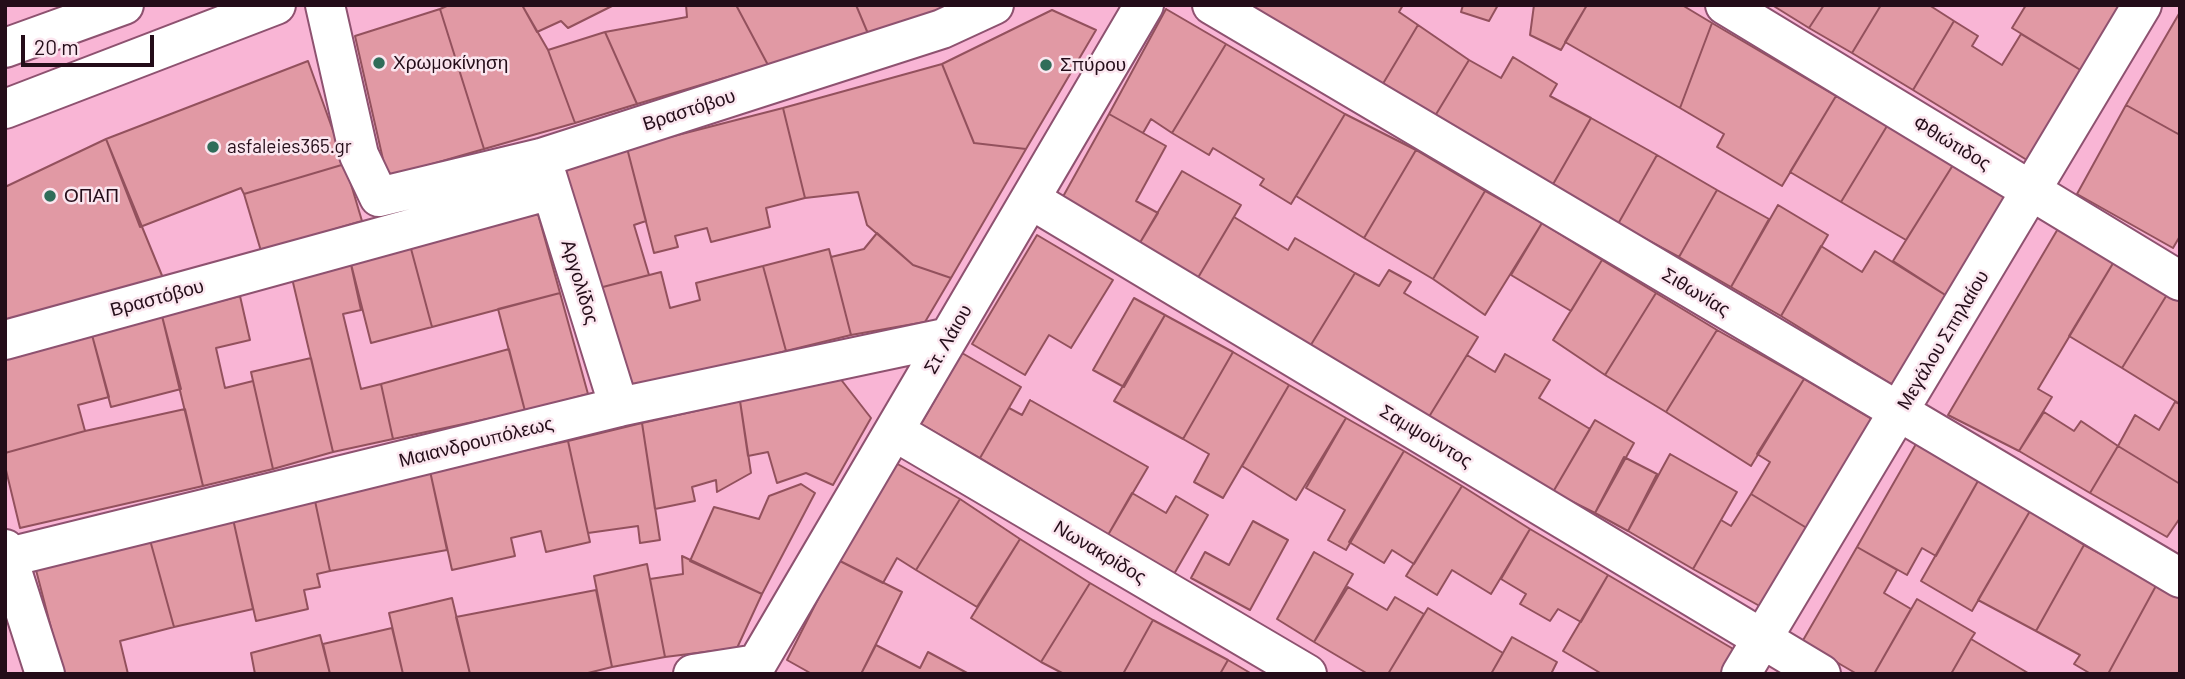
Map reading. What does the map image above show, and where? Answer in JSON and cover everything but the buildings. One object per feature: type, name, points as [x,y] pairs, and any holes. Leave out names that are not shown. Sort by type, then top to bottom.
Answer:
[{"type":"street","points":[[5,48],[124,5]]},
{"type":"street","points":[[5,108],[276,5]]},
{"type":"street","name":"Βραστόβου","points":[[325,5],[359,155],[379,197],[546,174]]},
{"type":"street","name":"Βραστόβου","points":[[5,340],[546,174],[942,29],[994,5]]},
{"type":"street","name":"Στ. Λάιου","points":[[761,670],[894,431],[1144,5]]},
{"type":"street","name":"Σιθωνίας","points":[[1212,5],[2180,578]]},
{"type":"street","name":"Φθιώτιδος","points":[[1725,5],[2180,281]]},
{"type":"street","name":"Μεγάλου Σπηλαίου","points":[[1741,674],[2142,5]]},
{"type":"street","name":"Αργολίδος","points":[[546,174],[619,407]]},
{"type":"street","name":"Σαμψούντος","points":[[1030,199],[1821,674]]},
{"type":"street","name":"Μαιανδρουπόλεως","points":[[6,555],[619,407],[949,337]]},
{"type":"street","name":"Νωνακρίδος","points":[[894,431],[1307,674]]},
{"type":"street","points":[[6,555],[45,674]]},
{"type":"street","points":[[693,674],[761,670]]},
{"type":"place","name":"Χρωμοκίνηση","points":[[379,63]]},
{"type":"place","name":"Σπύρου","points":[[1046,65]]},
{"type":"place","name":"asfaleies365.gr","points":[[213,147]]},
{"type":"place","name":"ΟΠΑΠ","points":[[50,196]]}]
